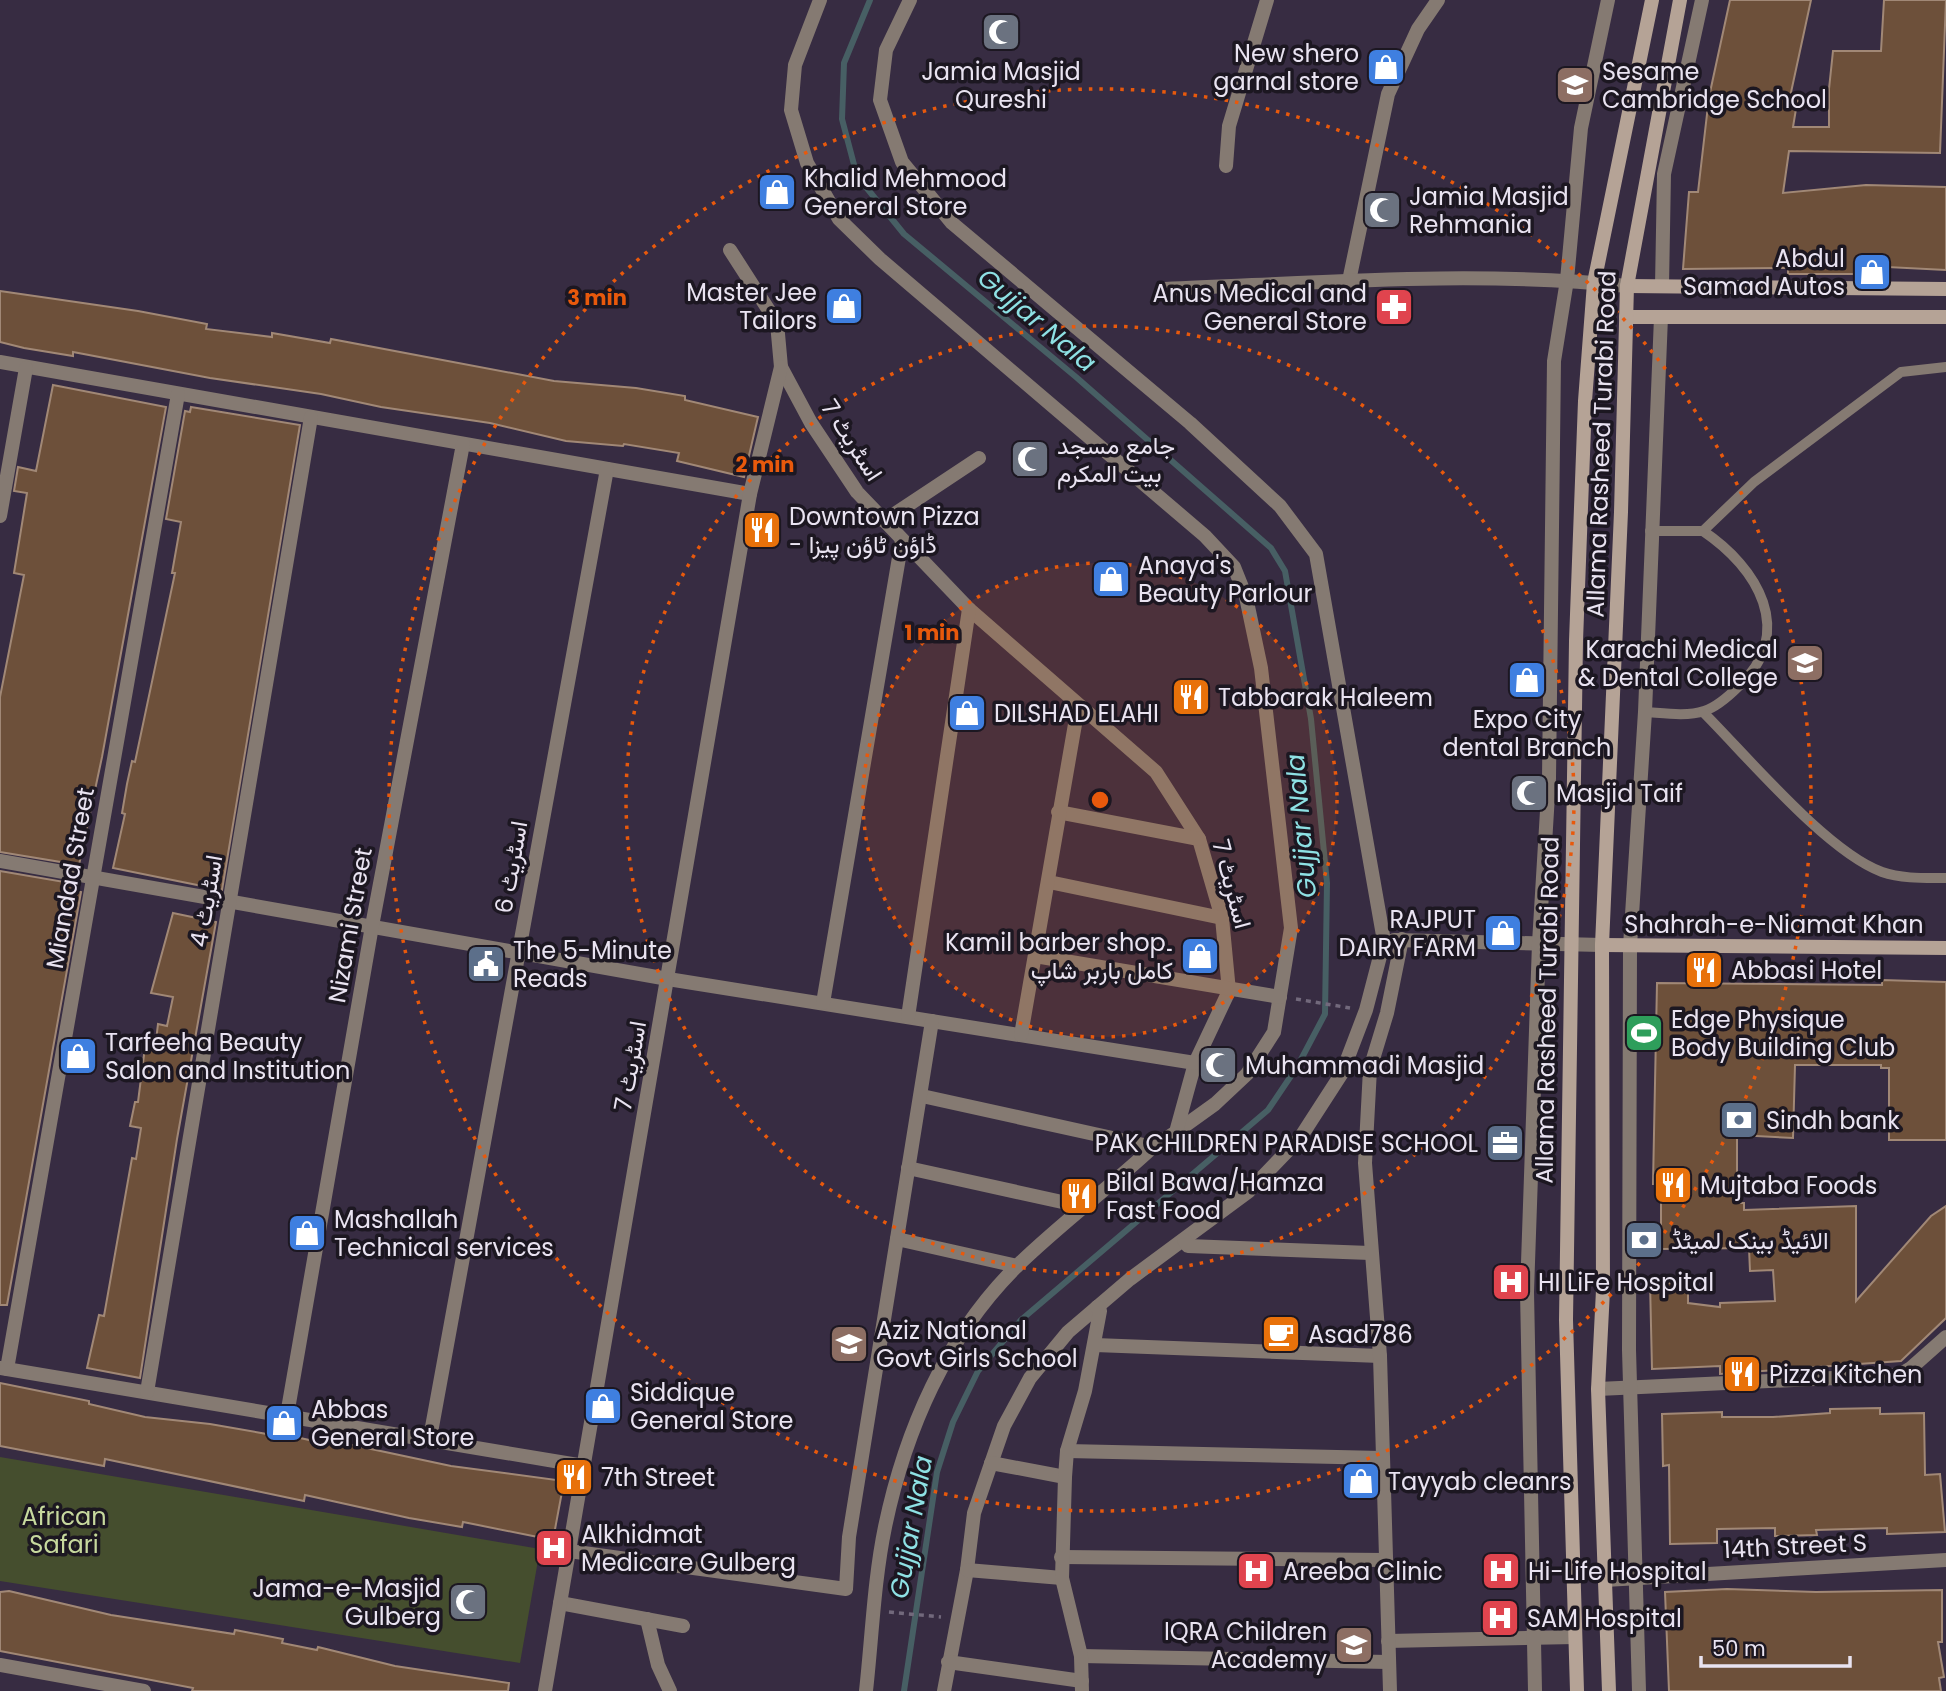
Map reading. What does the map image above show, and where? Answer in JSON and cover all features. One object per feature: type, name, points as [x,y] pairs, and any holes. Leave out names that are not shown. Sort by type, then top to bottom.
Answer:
[{"type":"main road","name":"Allama Rasheed Turabi Road","points":[[1577,1691],[1566,1320],[1570,944],[1584,428],[1594,282],[1652,0]]},
{"type":"main road","name":"Allama Rasheed Turabi Road","points":[[1609,1691],[1598,1389],[1603,1290],[1602,945],[1621,512],[1627,286],[1680,0]]},
{"type":"main road","points":[[1627,286],[1946,289]]},
{"type":"main road","points":[[1626,317],[1946,317]]},
{"type":"main road","name":"Shahrah-e-Niamat Khan","points":[[1602,945],[1946,948]]},
{"type":"street","points":[[820,0],[795,65],[791,110],[807,163],[839,219],[880,259],[1205,536],[1234,567],[1246,597],[1261,668],[1291,928],[1284,998],[1274,1031],[1247,1073],[1215,1104],[1153,1147],[1017,1266],[979,1308],[940,1368],[912,1430],[885,1528],[866,1691]]},
{"type":"street","points":[[910,0],[886,50],[880,100],[902,162],[952,223],[1190,423],[1280,506],[1315,554],[1384,941],[1366,1010],[1342,1073],[1300,1138],[1249,1191],[1068,1332],[1030,1378],[1004,1426],[974,1513],[967,1570],[944,1691]]},
{"type":"street","points":[[1226,166],[1229,126],[1267,0]]},
{"type":"street","points":[[1349,281],[1388,94],[1418,29],[1438,0]]},
{"type":"street","points":[[1535,1691],[1527,1292],[1539,943],[1549,778],[1554,361],[1567,280],[1581,128],[1608,0]]},
{"type":"street","points":[[1662,286],[1664,174],[1702,0]]},
{"type":"street","name":"اسٹریٹ 7","points":[[545,1691],[750,494],[781,367],[777,323],[730,250]]},
{"type":"street","points":[[1165,289],[1349,281],[1567,280],[1627,286]]},
{"type":"street","points":[[1639,1691],[1630,1387],[1630,946],[1645,712],[1650,531],[1661,317]]},
{"type":"street","points":[[0,362],[750,494]]},
{"type":"street","name":"اسٹریٹ 7","points":[[781,367],[811,423],[849,480],[884,522],[969,609],[1078,707],[1156,772],[1199,839],[1222,918],[1229,991]]},
{"type":"street","points":[[0,516],[26,368]]},
{"type":"street","name":"Miandad Street","points":[[4,1369],[178,394]]},
{"type":"street","name":"اسٹریٹ 4","points":[[147,1392],[310,417]]},
{"type":"street","name":"Nizami Street","points":[[287,1415],[372,926],[463,444]]},
{"type":"street","points":[[884,522],[979,458]]},
{"type":"street","name":"اسٹریٹ 6","points":[[430,1437],[607,469]]},
{"type":"street","points":[[823,1003],[902,540]]},
{"type":"street","points":[[908,1017],[969,609]]},
{"type":"street","points":[[1021,1035],[1078,707]]},
{"type":"street","points":[[1058,812],[1199,839]]},
{"type":"street","points":[[0,861],[668,979],[1195,1063]]},
{"type":"street","points":[[1049,882],[1222,918]]},
{"type":"street","points":[[1384,941],[1402,939],[1602,945]]},
{"type":"street","points":[[1390,1691],[1380,1356],[1365,1163],[1370,1069],[1387,1013],[1402,939]]},
{"type":"street","points":[[1035,956],[1229,991],[1284,998]]},
{"type":"street","points":[[1176,1132],[1195,1063],[1229,991]]},
{"type":"street","points":[[1366,1010],[1387,1013]]},
{"type":"street","points":[[569,1552],[846,1589],[849,1537],[932,1021]]},
{"type":"street","points":[[922,1096],[1153,1147]]},
{"type":"street","points":[[908,1168],[1085,1208]]},
{"type":"street","points":[[897,1239],[1017,1266]]},
{"type":"street","points":[[1184,1240],[1188,1247],[1370,1253]]},
{"type":"street","points":[[948,1662],[1082,1686],[1081,1656],[1062,1578],[1065,1476],[1067,1451],[1095,1345],[1100,1311],[1097,1307]]},
{"type":"street","points":[[1598,1389],[1899,1375],[1911,1368],[1946,1336]]},
{"type":"street","points":[[1095,1345],[1380,1356]]},
{"type":"street","points":[[4,1369],[430,1437],[584,1466]]},
{"type":"street","points":[[1067,1451],[1382,1458]]},
{"type":"street","points":[[991,1464],[1065,1476]]},
{"type":"street","points":[[1062,1557],[1385,1560]]},
{"type":"street","name":"14th Street S","points":[[1605,1580],[1946,1560]]},
{"type":"street","points":[[967,1570],[1062,1578]]},
{"type":"street","points":[[560,1603],[683,1626]]},
{"type":"street","points":[[647,1619],[658,1665],[670,1691]]},
{"type":"street","points":[[1388,1642],[1575,1637]]},
{"type":"street","points":[[1081,1656],[1388,1662]]},
{"type":"street","points":[[0,1665],[121,1689],[144,1691]]},
{"type":"lane","points":[[1703,531],[1754,482],[1901,372],[1946,367]]},
{"type":"lane","points":[[1645,712],[1703,712],[1724,700],[1755,670],[1765,636],[1767,610],[1749,571],[1724,546],[1703,531],[1650,531]]},
{"type":"lane","points":[[1703,712],[1791,800],[1859,862],[1884,873],[1908,878],[1946,878]]},
{"type":"path","points":[[1284,998],[1342,1006]]},
{"type":"path","points":[[883,1611],[930,1616]]},
{"type":"green space","name":"African Safari","points":[[0,1457],[540,1549],[520,1663],[0,1581]]},
{"type":"building","points":[[1730,0],[1811,0],[1790,97],[1798,97],[1793,127],[1829,127],[1833,51],[1881,51],[1884,0],[1946,0],[1940,153],[1789,151],[1783,193],[1866,185],[1946,187],[1946,270],[1868,266],[1869,274],[1788,274],[1788,268],[1683,269],[1689,192],[1698,192],[1709,97]]},
{"type":"building","points":[[0,291],[138,311],[207,324],[206,329],[272,337],[272,333],[330,343],[331,339],[554,381],[636,388],[685,396],[685,400],[758,417],[744,477],[677,461],[679,453],[624,444],[566,441],[490,423],[0,342]]},
{"type":"building","points":[[53,385],[166,407],[102,757],[79,865],[0,852],[0,697],[24,575],[14,573],[27,493],[14,491],[18,467],[36,471]]},
{"type":"building","points":[[191,407],[300,425],[222,890],[113,868],[125,814],[122,813],[127,784],[132,761],[135,762],[175,573],[172,573],[181,522],[166,519],[185,411],[190,412]]},
{"type":"building","points":[[0,871],[76,884],[75,891],[81,892],[7,1305],[0,1305]]},
{"type":"building","points":[[173,913],[216,922],[177,1139],[140,1378],[87,1368],[99,1315],[104,1316],[132,1158],[136,1159],[141,1128],[130,1126],[135,1102],[138,1102],[145,1047],[155,1049],[158,1024],[167,1026],[173,997],[151,993]]},
{"type":"building","points":[[1882,980],[1946,982],[1946,1140],[1889,1140],[1889,1068],[1881,1068],[1881,1065],[1795,1065],[1793,1138],[1737,1135],[1737,1203],[1744,1203],[1744,1210],[1856,1206],[1856,1301],[1931,1216],[1946,1206],[1946,1318],[1901,1361],[1720,1374],[1720,1366],[1652,1369],[1650,1282],[1688,1284],[1688,1303],[1720,1307],[1720,1303],[1775,1301],[1773,1270],[1750,1271],[1749,1248],[1661,1249],[1661,1184],[1653,1184],[1657,983],[1882,985]]},
{"type":"building","points":[[0,1383],[89,1401],[89,1404],[145,1417],[267,1434],[268,1431],[323,1443],[324,1439],[451,1466],[564,1481],[553,1540],[463,1522],[462,1527],[409,1518],[305,1495],[304,1501],[105,1459],[104,1466],[0,1446]]},
{"type":"building","points":[[1880,1408],[1880,1414],[1924,1413],[1925,1475],[1940,1474],[1945,1532],[1887,1534],[1887,1528],[1816,1530],[1817,1535],[1775,1536],[1775,1528],[1717,1529],[1717,1543],[1670,1544],[1669,1465],[1663,1466],[1662,1414],[1722,1412],[1722,1417],[1773,1417],[1830,1413],[1830,1409]]},
{"type":"building","points":[[1727,1589],[1816,1592],[1942,1590],[1942,1642],[1938,1642],[1944,1677],[1939,1678],[1941,1691],[1669,1691],[1665,1592]]},
{"type":"building","points":[[9,1591],[111,1615],[234,1634],[235,1630],[283,1639],[282,1643],[317,1650],[318,1647],[395,1666],[509,1683],[508,1691],[192,1691],[193,1688],[0,1651],[0,1592]]},
{"type":"waterway","name":"Gujjar Nala","points":[[870,0],[844,63],[842,119],[857,176],[904,234],[1076,377],[1271,548],[1285,571],[1311,719],[1327,883],[1325,1014],[1297,1067],[1268,1110],[1021,1320],[978,1371],[953,1422],[937,1472],[904,1691]]},
{"type":"place","name":"Jamia Masjid Qureshi","points":[[1001,32]]},
{"type":"place","name":"New shero garnal store","points":[[1386,67]]},
{"type":"place","name":"Sesame Cambridge School","points":[[1575,85]]},
{"type":"place","name":"Khalid Mehmood General Store","points":[[777,192]]},
{"type":"place","name":"Jamia Masjid Rehmania","points":[[1382,210]]},
{"type":"place","name":"Abdul Samad Autos","points":[[1872,272]]},
{"type":"place","name":"Master Jee Tailors","points":[[844,306]]},
{"type":"place","name":"Anus Medical and General Store","points":[[1394,307]]},
{"type":"place","name":"جامع مسجد بیت المکرم","points":[[1030,459]]},
{"type":"place","name":"Downtown Pizza - ڈاؤن ٹاؤن پیزا","points":[[762,530]]},
{"type":"place","name":"Anaya's Beauty Parlour","points":[[1111,579]]},
{"type":"place","name":"Karachi Medical & Dental College","points":[[1805,663]]},
{"type":"place","name":"Expo City dental Branch","points":[[1527,680]]},
{"type":"place","name":"Tabbarak Haleem","points":[[1191,697]]},
{"type":"place","name":"DILSHAD ELAHI","points":[[967,713]]},
{"type":"place","name":"Masjid Taif","points":[[1529,793]]},
{"type":"place","name":"RAJPUT DAIRY FARM","points":[[1503,933]]},
{"type":"place","name":"Kamil barber shop۔ کامل باربر شاپ","points":[[1200,956]]},
{"type":"place","name":"The 5-Minute Reads","points":[[486,964]]},
{"type":"place","name":"Abbasi Hotel","points":[[1704,970]]},
{"type":"place","name":"Edge Physique Body Building Club","points":[[1644,1033]]},
{"type":"place","name":"Tarfeeha Beauty Salon and Institution","points":[[78,1056]]},
{"type":"place","name":"Muhammadi Masjid","points":[[1218,1065]]},
{"type":"place","name":"Sindh bank","points":[[1739,1120]]},
{"type":"place","name":"PAK CHILDREN PARADISE SCHOOL","points":[[1505,1143]]},
{"type":"place","name":"Mujtaba Foods","points":[[1673,1185]]},
{"type":"place","name":"Bilal Bawa/Hamza Fast Food","points":[[1079,1196]]},
{"type":"place","name":"Mashallah Technical services","points":[[307,1233]]},
{"type":"place","name":"الائیڈ بینک لمیٹڈ","points":[[1644,1240]]},
{"type":"place","name":"HI LiFe Hospital","points":[[1511,1282]]},
{"type":"place","name":"Asad786","points":[[1281,1334]]},
{"type":"place","name":"Aziz National Govt Girls School","points":[[849,1344]]},
{"type":"place","name":"Pizza Kitchen","points":[[1742,1374]]},
{"type":"place","name":"Siddique General Store","points":[[603,1406]]},
{"type":"place","name":"Abbas General Store","points":[[284,1423]]},
{"type":"place","name":"7th Street","points":[[574,1477]]},
{"type":"place","name":"Tayyab cleanrs","points":[[1361,1481]]},
{"type":"place","name":"Alkhidmat Medicare Gulberg","points":[[554,1548]]},
{"type":"place","name":"Areeba Clinic","points":[[1256,1571]]},
{"type":"place","name":"Hi-Life Hospital","points":[[1501,1571]]},
{"type":"place","name":"Jama-e-Masjid Gulberg","points":[[468,1602]]},
{"type":"place","name":"SAM Hospital","points":[[1500,1618]]},
{"type":"place","name":"IQRA Children Academy","points":[[1354,1645]]}]
